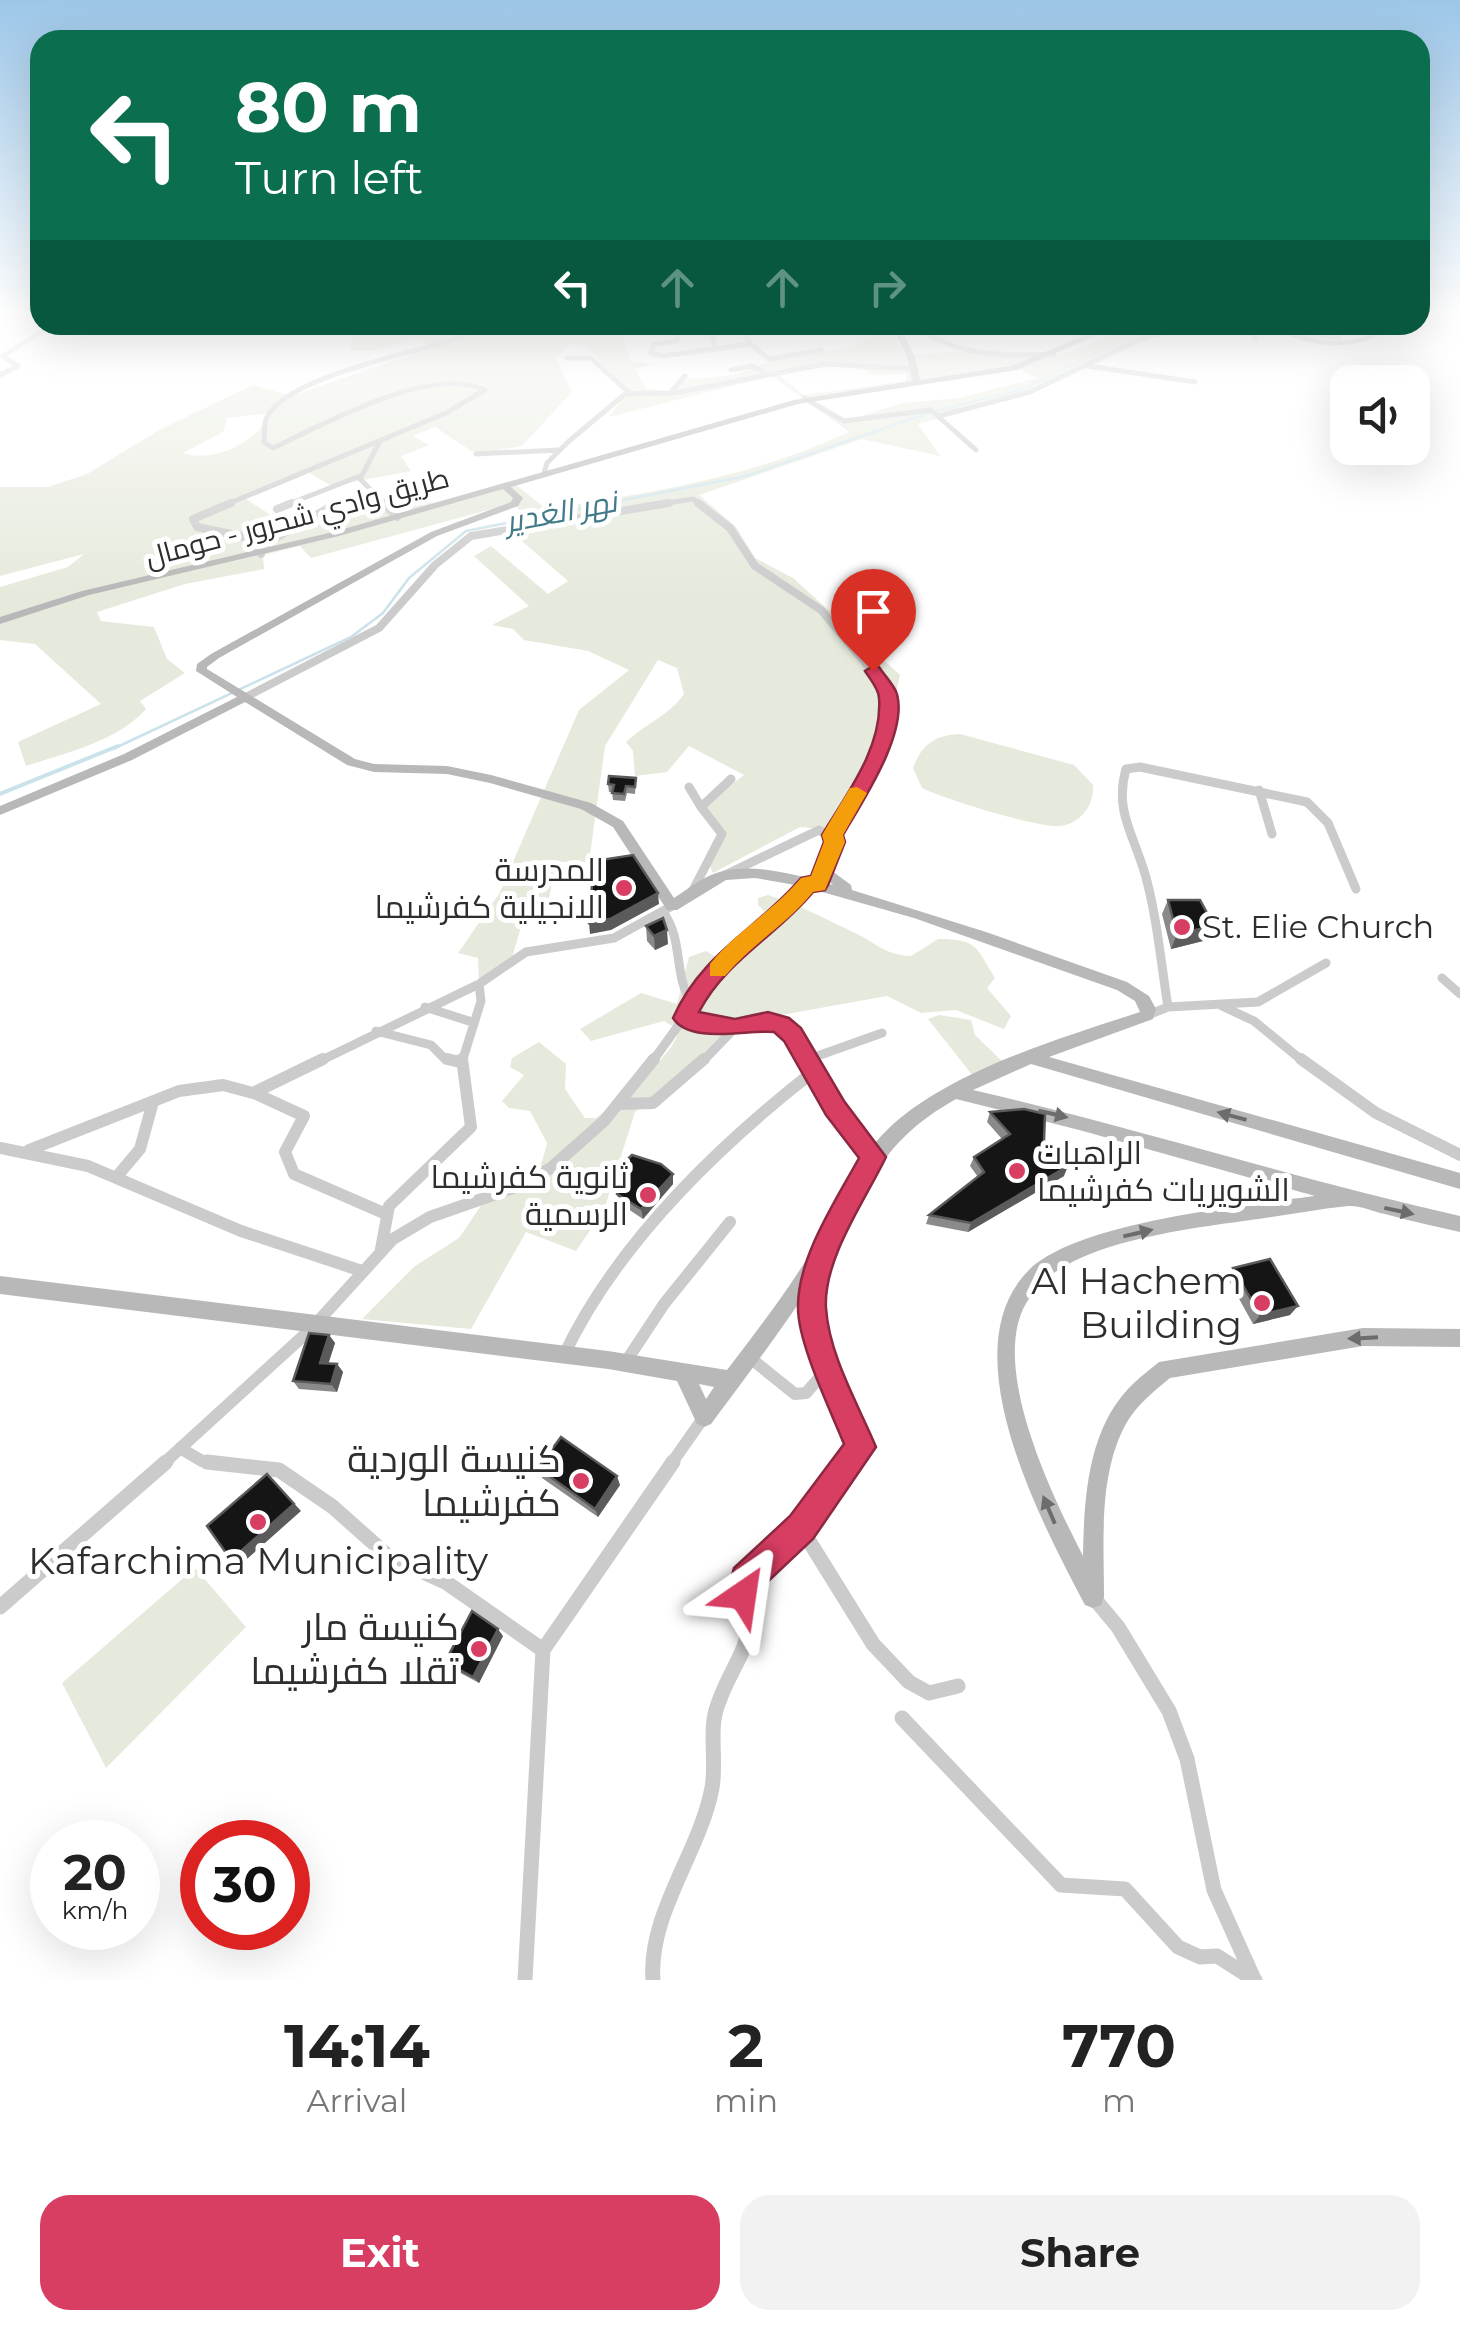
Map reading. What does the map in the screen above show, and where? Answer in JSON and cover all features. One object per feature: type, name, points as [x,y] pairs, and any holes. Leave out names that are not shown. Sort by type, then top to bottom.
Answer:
[{"type":"street","points":[[272,407],[262,425],[263,440],[273,448],[371,407]]},
{"type":"street","points":[[370,493],[322,507],[260,551],[246,537],[197,526],[194,519],[457,407]]},
{"type":"street","points":[[544,473],[547,462],[608,407]]},
{"type":"street","name":"طريق وادي شحرور - حومال","points":[[0,622],[86,593],[398,517],[768,407]]},
{"type":"street","points":[[820,407],[844,421],[935,414],[964,407]]},
{"type":"street","points":[[935,414],[976,450]]},
{"type":"street","points":[[277,509],[360,476],[380,441]]},
{"type":"street","points":[[476,454],[559,450]]},
{"type":"street","points":[[360,476],[370,493],[398,517]]},
{"type":"street","points":[[504,484],[519,501],[434,534],[209,660],[202,671],[233,694],[351,762],[476,776],[607,815],[618,824],[680,935],[684,988],[691,1002]]},
{"type":"street","points":[[485,514],[505,502],[490,488]]},
{"type":"street","points":[[0,811],[128,757],[233,694],[379,628],[435,565],[470,536],[693,498],[730,528],[755,566],[821,610],[886,688],[890,706],[885,732],[868,774],[832,835]]},
{"type":"street","points":[[1168,1007],[1145,874],[1122,812],[1119,793],[1123,774],[1129,768],[1259,790],[1313,806],[1342,849],[1356,888]]},
{"type":"street","points":[[700,807],[731,778]]},
{"type":"street","points":[[690,788],[722,834],[690,895]]},
{"type":"street","points":[[1259,790],[1272,834]]},
{"type":"street","points":[[253,1093],[478,984],[526,952],[596,943],[668,909],[724,874],[760,865],[809,831],[832,835]]},
{"type":"street","points":[[0,1607],[314,1326],[382,1249],[434,1214],[536,1178],[571,1152],[653,1066],[691,1002],[741,942],[786,910],[817,880],[835,840],[832,835]]},
{"type":"street","points":[[760,865],[817,880],[1122,986],[1142,998],[1148,1015]]},
{"type":"street","points":[[525,1980],[536,1842],[542,1650],[827,1243],[873,1157],[914,1116],[1032,1058],[1168,1007],[1222,1006],[1265,999],[1326,963]]},
{"type":"street","points":[[1442,978],[1460,994]]},
{"type":"street","points":[[382,1249],[386,1214],[415,1174],[471,1128],[473,1104],[460,1062],[482,998],[478,984]]},
{"type":"street","points":[[1222,1006],[1263,1024],[1345,1091],[1460,1155]]},
{"type":"street","points":[[424,1007],[472,1022]]},
{"type":"street","points":[[684,1018],[735,1028],[768,1022],[781,1025],[811,1065],[853,1135],[873,1157]]},
{"type":"street","points":[[620,1104],[653,1103],[694,1070],[735,1028]]},
{"type":"street","points":[[376,1031],[431,1045],[445,1059],[460,1062]]},
{"type":"street","points":[[564,1355],[587,1304],[778,1097],[811,1065],[882,1033]]},
{"type":"street","points":[[1032,1058],[1460,1179]]},
{"type":"street","points":[[29,1150],[57,1144],[178,1092],[220,1085],[253,1093],[304,1116],[284,1151],[284,1162],[294,1174],[386,1214]]},
{"type":"street","points":[[957,1093],[1065,1116],[1346,1200],[1460,1224]]},
{"type":"street","points":[[119,1174],[140,1150],[153,1102]]},
{"type":"street","points":[[0,1148],[29,1150],[119,1174],[226,1224],[362,1271]]},
{"type":"street","points":[[1255,1980],[1214,1890],[1187,1760],[1169,1711],[1118,1627],[1093,1597],[1061,1537],[1012,1412],[1007,1350],[1022,1294],[1036,1274],[1136,1232],[1346,1200]]},
{"type":"street","points":[[624,1364],[664,1304],[730,1222]]},
{"type":"street","points":[[653,1980],[652,1966],[666,1914],[712,1789],[716,1708],[742,1652],[752,1616],[742,1588],[772,1550],[801,1528],[861,1447],[828,1368],[812,1306],[827,1243]]},
{"type":"street","points":[[0,1285],[564,1355],[731,1380]]},
{"type":"street","points":[[1093,1597],[1096,1482],[1102,1450],[1111,1427],[1144,1383],[1166,1370],[1334,1340],[1460,1338]]},
{"type":"street","points":[[748,1356],[796,1394],[806,1394],[828,1368]]},
{"type":"street","points":[[684,1375],[704,1417]]},
{"type":"street","points":[[180,1448],[202,1460],[279,1470],[333,1507],[388,1556],[447,1583],[542,1650]]},
{"type":"street","points":[[801,1528],[835,1576],[848,1611],[910,1684],[930,1693],[958,1686]]},
{"type":"street","points":[[902,1718],[1060,1885],[1072,1890],[1114,1885],[1125,1890],[1178,1947],[1200,1957],[1217,1956],[1255,1980]]},
{"type":"shaded area","points":[[206,407],[558,407],[522,446],[476,454],[435,427],[413,436],[429,445],[401,456],[411,471],[332,486],[309,473],[246,499],[283,523],[423,488],[432,505],[515,484],[546,509],[738,472],[849,432],[815,407],[822,407],[840,420],[889,407],[977,407],[918,424],[940,456],[862,439],[699,495],[736,527],[755,558],[793,578],[900,675],[882,755],[868,770],[842,831],[800,827],[713,873],[710,866],[725,835],[702,807],[744,775],[689,746],[667,772],[635,776],[633,751],[626,742],[672,708],[684,694],[677,668],[658,660],[605,746],[589,862],[556,862],[547,909],[526,910],[511,961],[479,985],[478,958],[458,953],[499,894],[579,710],[629,670],[588,651],[524,640],[513,629],[492,625],[529,606],[474,556],[491,546],[548,594],[568,581],[508,529],[525,517],[514,503],[311,558],[300,546],[263,555],[264,569],[185,584],[97,612],[101,621],[154,627],[167,659],[185,673],[140,701],[146,709],[121,730],[90,745],[26,766],[18,742],[101,704],[35,644],[0,640],[0,587],[68,567],[84,554],[0,576],[0,487],[48,487],[87,474],[159,430]],"holes":[[[271,413],[256,433],[234,448],[208,455],[183,453],[223,432],[227,418]]]},
{"type":"shaded area","points":[[616,407],[647,407],[609,417]]},
{"type":"shaded area","points":[[960,734],[1074,765],[1093,785],[1088,808],[1070,824],[1054,826],[987,811],[922,788],[913,768],[925,747],[943,736]]},
{"type":"shaded area","points":[[768,895],[894,953],[911,956],[938,939],[969,943],[995,978],[987,988],[1011,1016],[1004,1029],[956,1010],[921,1013],[887,996],[748,1021],[635,1112],[604,1210],[576,1251],[526,1232],[471,1329],[362,1319],[415,1266],[459,1238],[482,1204],[542,1162],[547,1143],[530,1111],[509,1108],[502,1101],[524,1075],[510,1067],[512,1058],[539,1042],[566,1064],[565,1089],[585,1118],[596,1118],[657,1064],[679,1030],[664,1021],[591,1041],[580,1029],[641,993],[677,1004],[689,957],[706,951],[729,965],[737,963],[744,949],[774,921],[758,905],[758,898]]},
{"type":"shaded area","points":[[939,1015],[971,1020],[975,1035],[1006,1065],[977,1081],[928,1019]]},
{"type":"shaded area","points":[[195,1568],[246,1627],[106,1768],[62,1683]]},
{"type":"building","points":[[609,776],[636,778],[635,787],[626,786],[624,794],[612,793],[614,785],[608,784]]},
{"type":"building","name":"المدرسة الانجيلية كفرشيما","points":[[633,855],[658,893],[610,919],[589,923],[594,861]]},
{"type":"building","points":[[1168,900],[1200,900],[1214,926],[1177,934]]},
{"type":"building","points":[[663,918],[667,930],[654,936],[646,926]]},
{"type":"building","name":"الراهبات الشويريات كفرشيما","points":[[1024,1109],[1045,1114],[1044,1140],[1068,1166],[971,1223],[929,1215],[984,1172],[974,1157],[1010,1134],[990,1112]]},
{"type":"building","points":[[632,1155],[661,1164],[673,1174],[641,1209],[617,1194],[619,1167]]},
{"type":"building","name":"Al Hachem Building","points":[[1270,1259],[1298,1306],[1260,1315],[1233,1268]]},
{"type":"building","points":[[309,1333],[329,1335],[320,1363],[337,1364],[331,1384],[293,1381]]},
{"type":"building","name":"كنيسة الوردية كفرشيما","points":[[561,1437],[617,1476],[595,1509],[538,1468]]},
{"type":"building","name":"Kafarchima Municipality","points":[[267,1474],[294,1504],[231,1560],[207,1526]]},
{"type":"building","name":"كنيسة مار تقلا كفرشيما","points":[[472,1611],[498,1629],[473,1677],[445,1662]]},
{"type":"waterway","name":"نهر الغدير","points":[[113,749],[351,637],[383,613],[409,578],[466,531],[746,476],[951,407]]},
{"type":"waterway","name":"نهر الغدير","points":[[0,794],[118,746]]},
{"type":"slow traffic","points":[[717,970],[741,942],[786,910],[808,883],[818,885],[835,840],[832,835],[857,793]]},
{"type":"place","name":"المدرسة الانجيلية كفرشيما","points":[[624,888]]},
{"type":"place","name":"St. Elie Church","points":[[1182,927]]},
{"type":"place","name":"الراهبات الشويريات كفرشيما","points":[[1017,1171]]},
{"type":"place","name":"ثانوية كفرشيما الرسمية","points":[[648,1195]]},
{"type":"place","name":"Al Hachem Building","points":[[1262,1303]]},
{"type":"place","name":"كنيسة الوردية كفرشيما","points":[[581,1481]]},
{"type":"place","name":"Kafarchima Municipality","points":[[258,1522]]},
{"type":"place","name":"كنيسة مار تقلا كفرشيما","points":[[479,1649]]},
{"type":"route","points":[[743,1595],[746,1580],[772,1550],[801,1528],[861,1447],[828,1368],[812,1306],[827,1243],[873,1157],[835,1108],[792,1034],[781,1025],[768,1022],[735,1028],[684,1018],[691,1002],[741,942],[786,910],[808,883],[818,885],[835,840],[832,835],[868,774],[885,732],[888,695],[873,671]]}]
